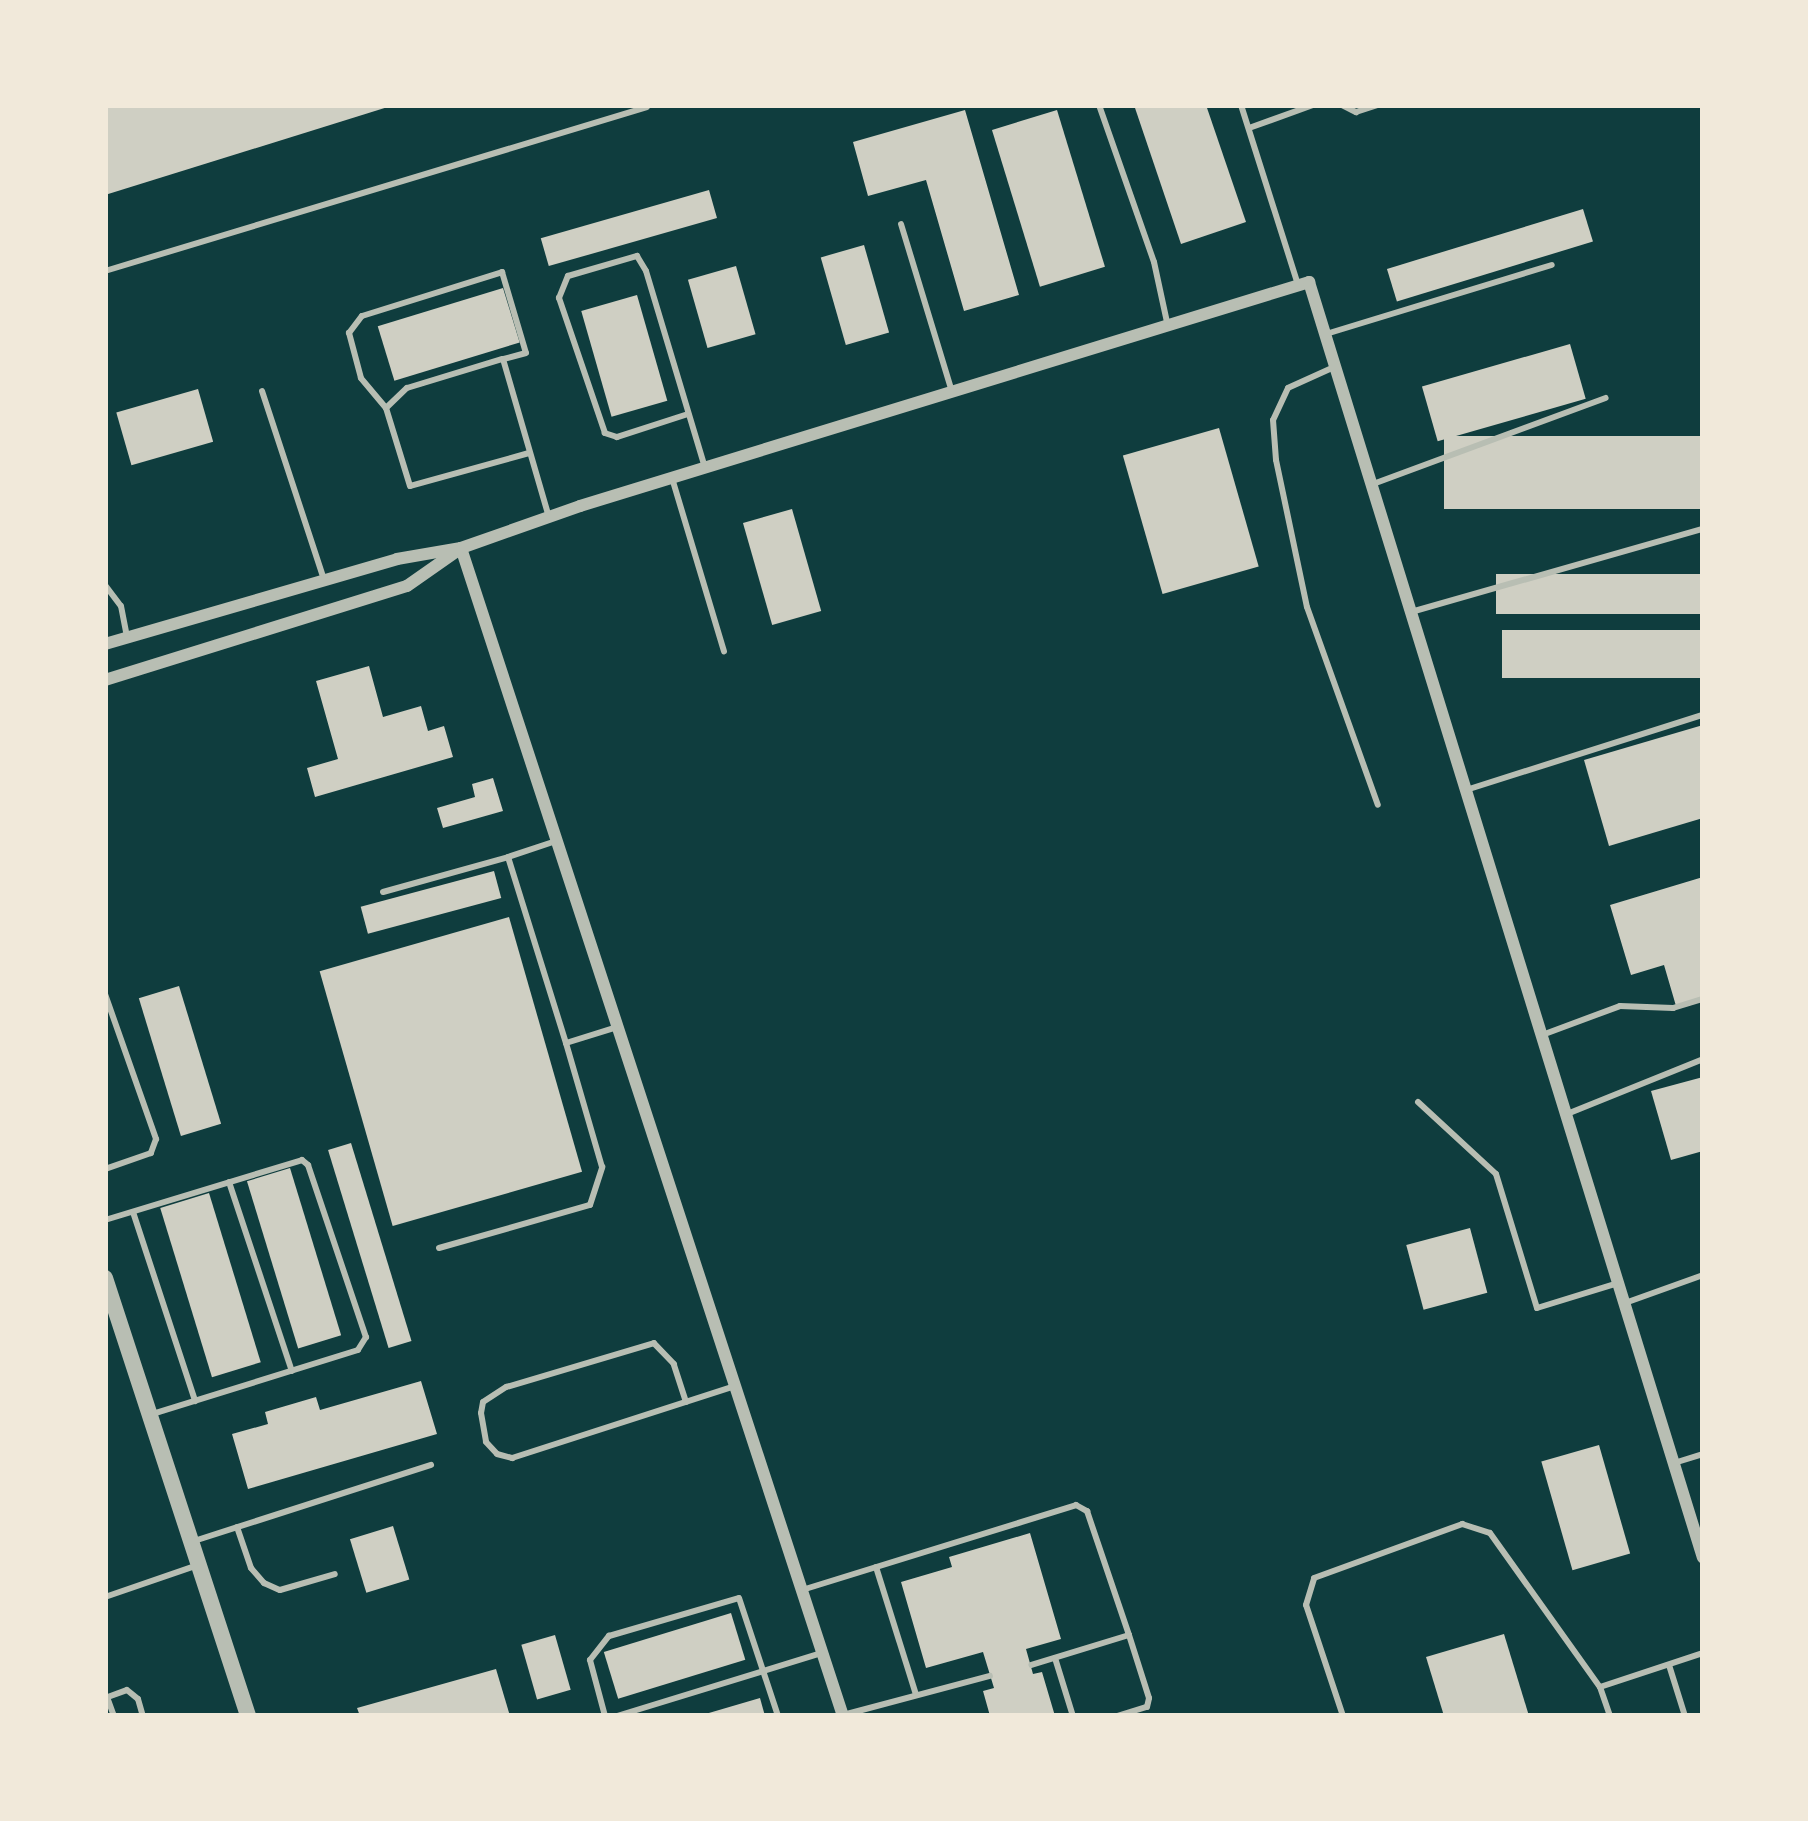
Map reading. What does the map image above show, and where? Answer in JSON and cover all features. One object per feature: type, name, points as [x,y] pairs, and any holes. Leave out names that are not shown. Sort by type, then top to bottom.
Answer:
[{"type":"street","points":[[105,644],[324,581],[461,548],[672,478],[1304,284],[1325,334],[1702,1553]]},
{"type":"street","points":[[105,680],[407,586],[461,548]]},
{"type":"street","points":[[461,548],[843,1715]]},
{"type":"street","points":[[105,1278],[248,1716]]},
{"type":"lane","points":[[1099,105],[1154,262],[1168,325]]},
{"type":"lane","points":[[1241,105],[1304,284]]},
{"type":"lane","points":[[1249,128],[1313,105]]},
{"type":"lane","points":[[1342,105],[1357,112],[1377,105]]},
{"type":"lane","points":[[105,271],[647,106]]},
{"type":"lane","points":[[901,224],[952,392]]},
{"type":"lane","points":[[688,414],[617,437],[605,433],[559,298],[568,276],[638,256],[688,414],[705,468]]},
{"type":"lane","points":[[1325,334],[1552,265]]},
{"type":"lane","points":[[386,408],[406,388],[526,353],[502,272],[362,316],[349,333],[361,378],[386,408],[410,486],[530,453]]},
{"type":"lane","points":[[503,359],[549,517]]},
{"type":"lane","points":[[1335,367],[1288,388],[1273,420],[1276,460],[1307,607],[1378,805]]},
{"type":"lane","points":[[262,391],[324,581]]},
{"type":"lane","points":[[1372,485],[1606,398]]},
{"type":"lane","points":[[672,478],[724,651]]},
{"type":"lane","points":[[1412,612],[1703,529]]},
{"type":"lane","points":[[105,585],[122,605],[127,638]]},
{"type":"lane","points":[[1466,790],[1703,715]]},
{"type":"lane","points":[[382,892],[557,841]]},
{"type":"lane","points":[[439,1248],[590,1205],[602,1167],[508,857]]},
{"type":"lane","points":[[105,994],[155,1139],[151,1153],[105,1169]]},
{"type":"lane","points":[[1542,1035],[1620,1006],[1673,1008],[1703,999]]},
{"type":"lane","points":[[566,1043],[618,1027]]},
{"type":"lane","points":[[1567,1114],[1703,1059]]},
{"type":"lane","points":[[1418,1102],[1496,1174],[1537,1308],[1618,1282]]},
{"type":"lane","points":[[105,1220],[302,1160],[308,1165],[366,1337],[358,1350],[150,1414]]},
{"type":"lane","points":[[229,1182],[292,1371]]},
{"type":"lane","points":[[133,1212],[195,1400]]},
{"type":"lane","points":[[1625,1304],[1703,1275]]},
{"type":"lane","points":[[686,1402],[674,1364],[654,1342],[506,1387],[483,1402],[481,1413],[486,1442],[497,1454],[512,1458],[686,1402],[735,1386]]},
{"type":"lane","points":[[1674,1463],[1703,1454]]},
{"type":"lane","points":[[191,1542],[430,1465]]},
{"type":"lane","points":[[802,1590],[1076,1505],[1088,1510],[1149,1698],[1147,1707],[1117,1716]]},
{"type":"lane","points":[[1343,1716],[1306,1605],[1314,1578],[1462,1524],[1490,1533],[1600,1687],[1610,1716]]},
{"type":"lane","points":[[237,1527],[251,1568],[264,1583],[280,1590],[335,1574]]},
{"type":"lane","points":[[105,1597],[198,1565]]},
{"type":"lane","points":[[876,1567],[916,1695]]},
{"type":"lane","points":[[605,1716],[590,1660],[609,1636],[740,1598],[778,1716]]},
{"type":"lane","points":[[1030,1665],[1129,1636]]},
{"type":"lane","points":[[617,1716],[823,1652]]},
{"type":"lane","points":[[1600,1687],[1703,1653]]},
{"type":"lane","points":[[1054,1658],[1073,1716]]},
{"type":"lane","points":[[1669,1664],[1685,1716]]},
{"type":"lane","points":[[843,1715],[990,1676]]},
{"type":"lane","points":[[114,1716],[106,1697],[127,1690],[138,1699],[143,1716]]},
{"type":"building","points":[[105,105],[391,105],[391,106],[105,195]]},
{"type":"building","points":[[1134,105],[1206,105],[1246,222],[1181,244]]},
{"type":"building","points":[[965,110],[1019,295],[964,311],[926,180],[868,196],[853,142]]},
{"type":"building","points":[[1057,110],[1105,267],[1040,287],[992,130]]},
{"type":"building","points":[[709,190],[717,218],[549,266],[541,238]]},
{"type":"building","points":[[1583,209],[1593,242],[1397,301],[1387,269]]},
{"type":"building","points":[[864,245],[889,332],[846,345],[821,257]]},
{"type":"building","points":[[736,266],[756,334],[708,348],[688,280]]},
{"type":"building","points":[[503,288],[520,343],[394,381],[378,326]]},
{"type":"building","points":[[637,295],[667,401],[612,417],[581,311]]},
{"type":"building","points":[[1570,344],[1586,399],[1438,441],[1422,386]]},
{"type":"building","points":[[198,389],[213,442],[131,465],[116,412]]},
{"type":"building","points":[[1219,428],[1259,566],[1163,594],[1123,456]]},
{"type":"building","points":[[1444,436],[1703,436],[1703,509],[1444,509]]},
{"type":"building","points":[[792,509],[821,611],[772,625],[743,523]]},
{"type":"building","points":[[1496,574],[1703,574],[1703,614],[1496,614]]},
{"type":"building","points":[[1502,630],[1703,630],[1703,678],[1502,678]]},
{"type":"building","points":[[369,666],[383,717],[421,706],[428,731],[444,726],[453,757],[315,797],[307,768],[338,759],[316,681]]},
{"type":"building","points":[[1703,725],[1703,818],[1609,846],[1584,760]]},
{"type":"building","points":[[493,778],[503,811],[443,828],[437,808],[475,797],[472,784]]},
{"type":"building","points":[[494,871],[501,898],[368,934],[361,907]]},
{"type":"building","points":[[1703,877],[1703,998],[1676,1006],[1664,965],[1631,975],[1610,905]]},
{"type":"building","points":[[509,917],[582,1172],[393,1226],[320,971]]},
{"type":"building","points":[[179,986],[221,1124],[181,1136],[139,998]]},
{"type":"building","points":[[1703,1077],[1703,1151],[1671,1160],[1651,1091]]},
{"type":"building","points":[[351,1143],[412,1341],[389,1348],[328,1150]]},
{"type":"building","points":[[290,1168],[341,1335],[298,1349],[247,1181]]},
{"type":"building","points":[[209,1193],[261,1362],[212,1377],[160,1208]]},
{"type":"building","points":[[1470,1228],[1487,1293],[1424,1310],[1406,1245]]},
{"type":"building","points":[[421,1381],[437,1434],[248,1489],[232,1434],[268,1424],[265,1412],[316,1397],[320,1410]]},
{"type":"building","points":[[1599,1445],[1630,1554],[1572,1570],[1541,1462]]},
{"type":"building","points":[[393,1526],[409,1580],[366,1593],[350,1539]]},
{"type":"building","points":[[1030,1533],[1061,1639],[1026,1649],[1033,1674],[1042,1672],[1055,1716],[990,1716],[983,1691],[994,1688],[983,1652],[926,1668],[901,1582],[952,1567],[949,1557]]},
{"type":"building","points":[[731,1613],[745,1660],[618,1699],[604,1652]]},
{"type":"building","points":[[1504,1634],[1529,1716],[1444,1716],[1426,1657]]},
{"type":"building","points":[[555,1635],[571,1690],[537,1699],[521,1645]]},
{"type":"building","points":[[496,1669],[510,1716],[360,1716],[357,1708]]},
{"type":"building","points":[[760,1698],[765,1716],[702,1716],[702,1715]]}]
